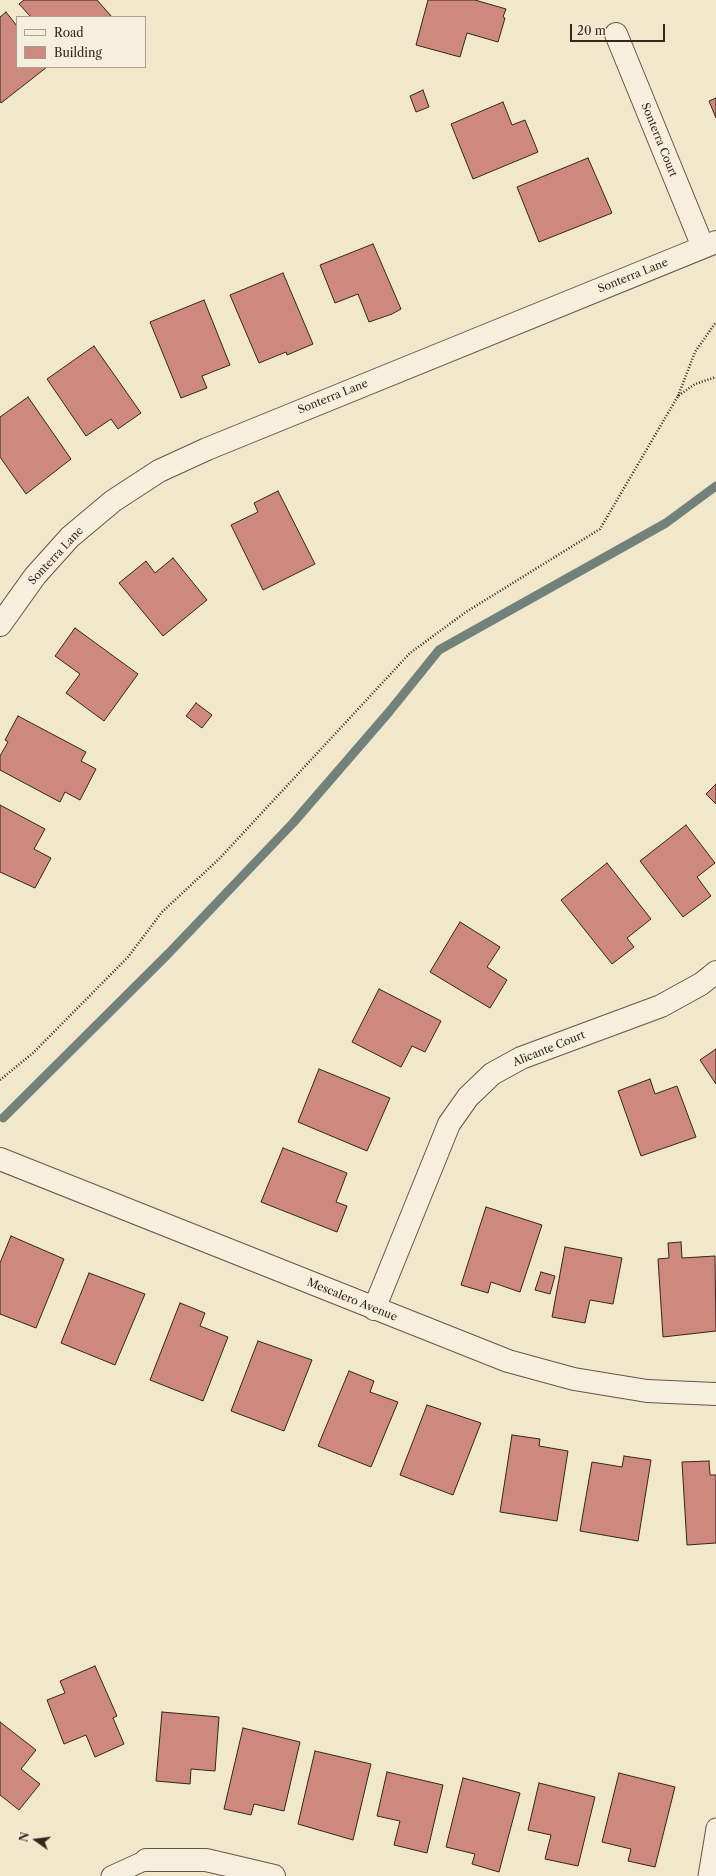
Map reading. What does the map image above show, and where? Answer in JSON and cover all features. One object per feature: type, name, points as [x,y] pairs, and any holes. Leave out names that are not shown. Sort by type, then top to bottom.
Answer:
[{"type":"street","name":"Sonterra Court","points":[[616,34],[709,245]]},
{"type":"street","name":"Sonterra Lane","points":[[0,626],[35,576],[70,537],[113,501],[159,472],[207,449],[709,245]]},
{"type":"street","name":"Alicante Court","points":[[374,1309],[449,1124],[468,1097],[492,1074],[521,1058],[661,1006],[701,984],[716,972]]},
{"type":"street","name":"Mescalero Avenue","points":[[1,1161],[508,1361],[574,1379],[647,1391],[716,1394]]},
{"type":"street","points":[[146,1860],[206,1860],[274,1876]]},
{"type":"lane","points":[[708,1876],[716,1828]]},
{"type":"lane","points":[[111,1876],[146,1860]]},
{"type":"path","points":[[0,1080],[33,1053],[128,957],[162,912],[220,858],[410,654],[466,612],[600,528],[678,396],[694,352],[716,322]]},
{"type":"path","points":[[678,396],[695,384],[716,377]]},
{"type":"building","points":[[24,0],[97,0],[111,16],[30,16],[19,4]]},
{"type":"building","points":[[428,0],[475,0],[506,9],[498,42],[467,33],[460,57],[416,45]]},
{"type":"building","points":[[6,12],[16,25],[16,68],[46,68],[1,103],[0,101],[0,17]]},
{"type":"building","points":[[423,90],[429,107],[416,112],[410,96]]},
{"type":"building","points":[[716,98],[716,118],[709,101]]},
{"type":"building","points":[[503,102],[512,125],[525,120],[538,152],[473,179],[451,124]]},
{"type":"building","points":[[588,158],[612,213],[539,242],[517,187]]},
{"type":"building","points":[[373,244],[401,309],[392,314],[369,322],[358,294],[335,303],[320,265]]},
{"type":"building","points":[[283,273],[313,344],[287,355],[286,352],[259,363],[230,295]]},
{"type":"building","points":[[204,300],[230,365],[202,376],[207,388],[181,398],[150,322]]},
{"type":"building","points":[[94,346],[141,413],[118,429],[111,419],[86,436],[47,379]]},
{"type":"building","points":[[28,397],[71,459],[26,494],[0,457],[0,417]]},
{"type":"building","points":[[278,491],[315,564],[263,590],[231,525],[258,512],[254,503]]},
{"type":"building","points":[[173,558],[207,600],[163,636],[119,583],[146,561],[155,573]]},
{"type":"building","points":[[75,628],[138,674],[104,721],[66,693],[80,674],[55,656]]},
{"type":"building","points":[[196,703],[212,715],[202,728],[186,716]]},
{"type":"building","points":[[18,716],[86,752],[81,761],[96,769],[80,800],[65,792],[60,802],[0,770],[0,756],[8,742],[5,740]]},
{"type":"building","points":[[716,784],[716,804],[706,794]]},
{"type":"building","points":[[0,805],[45,829],[34,849],[51,858],[35,888],[0,872]]},
{"type":"building","points":[[686,825],[715,863],[697,877],[711,896],[683,917],[640,861]]},
{"type":"building","points":[[607,863],[651,919],[627,938],[634,947],[612,964],[561,900]]},
{"type":"building","points":[[460,922],[500,947],[487,967],[507,980],[490,1008],[430,972]]},
{"type":"building","points":[[379,989],[441,1021],[425,1052],[412,1046],[401,1067],[352,1042]]},
{"type":"building","points":[[716,1049],[716,1084],[700,1060]]},
{"type":"building","points":[[319,1069],[390,1098],[367,1151],[298,1122]]},
{"type":"building","points":[[650,1079],[655,1094],[677,1086],[696,1137],[641,1156],[618,1091]]},
{"type":"building","points":[[283,1148],[347,1173],[336,1202],[347,1206],[337,1232],[261,1202]]},
{"type":"building","points":[[486,1207],[542,1225],[520,1292],[491,1282],[488,1293],[461,1285]]},
{"type":"building","points":[[11,1236],[64,1259],[36,1328],[0,1314],[0,1263]]},
{"type":"building","points":[[681,1242],[682,1258],[715,1256],[716,1331],[663,1337],[658,1259],[669,1258],[668,1243]]},
{"type":"building","points":[[565,1247],[622,1258],[613,1304],[590,1300],[585,1323],[552,1317]]},
{"type":"building","points":[[541,1272],[555,1276],[550,1294],[535,1290]]},
{"type":"building","points":[[89,1273],[145,1294],[115,1365],[61,1343]]},
{"type":"building","points":[[180,1303],[205,1313],[200,1326],[228,1337],[203,1401],[150,1380]]},
{"type":"building","points":[[258,1341],[312,1360],[284,1431],[231,1411]]},
{"type":"building","points":[[349,1371],[374,1381],[370,1392],[398,1402],[371,1467],[318,1446]]},
{"type":"building","points":[[427,1405],[481,1423],[453,1495],[400,1475]]},
{"type":"building","points":[[512,1435],[540,1439],[539,1446],[568,1451],[557,1521],[500,1512]]},
{"type":"building","points":[[624,1456],[651,1460],[638,1541],[580,1531],[592,1462],[622,1467]]},
{"type":"building","points":[[709,1461],[710,1475],[716,1475],[716,1543],[687,1545],[682,1462]]},
{"type":"building","points":[[95,1666],[117,1716],[113,1718],[124,1744],[95,1757],[86,1735],[64,1744],[47,1700],[65,1693],[60,1681]]},
{"type":"building","points":[[162,1712],[219,1717],[215,1771],[191,1769],[190,1784],[156,1781]]},
{"type":"building","points":[[0,1722],[36,1750],[21,1769],[40,1784],[19,1810],[0,1795]]},
{"type":"building","points":[[243,1728],[300,1742],[284,1811],[254,1804],[251,1815],[224,1809]]},
{"type":"building","points":[[315,1751],[371,1764],[353,1840],[298,1824]]},
{"type":"building","points":[[387,1772],[443,1785],[427,1853],[394,1845],[400,1821],[377,1816]]},
{"type":"building","points":[[619,1773],[675,1787],[655,1867],[628,1861],[631,1849],[602,1842]]},
{"type":"building","points":[[463,1778],[520,1793],[499,1872],[472,1864],[475,1854],[446,1847]]},
{"type":"building","points":[[539,1783],[595,1797],[578,1866],[545,1859],[551,1835],[528,1830]]},
{"type":"waterway","points":[[3,1118],[168,954],[293,823],[389,712],[439,650],[666,523],[716,486]]}]
